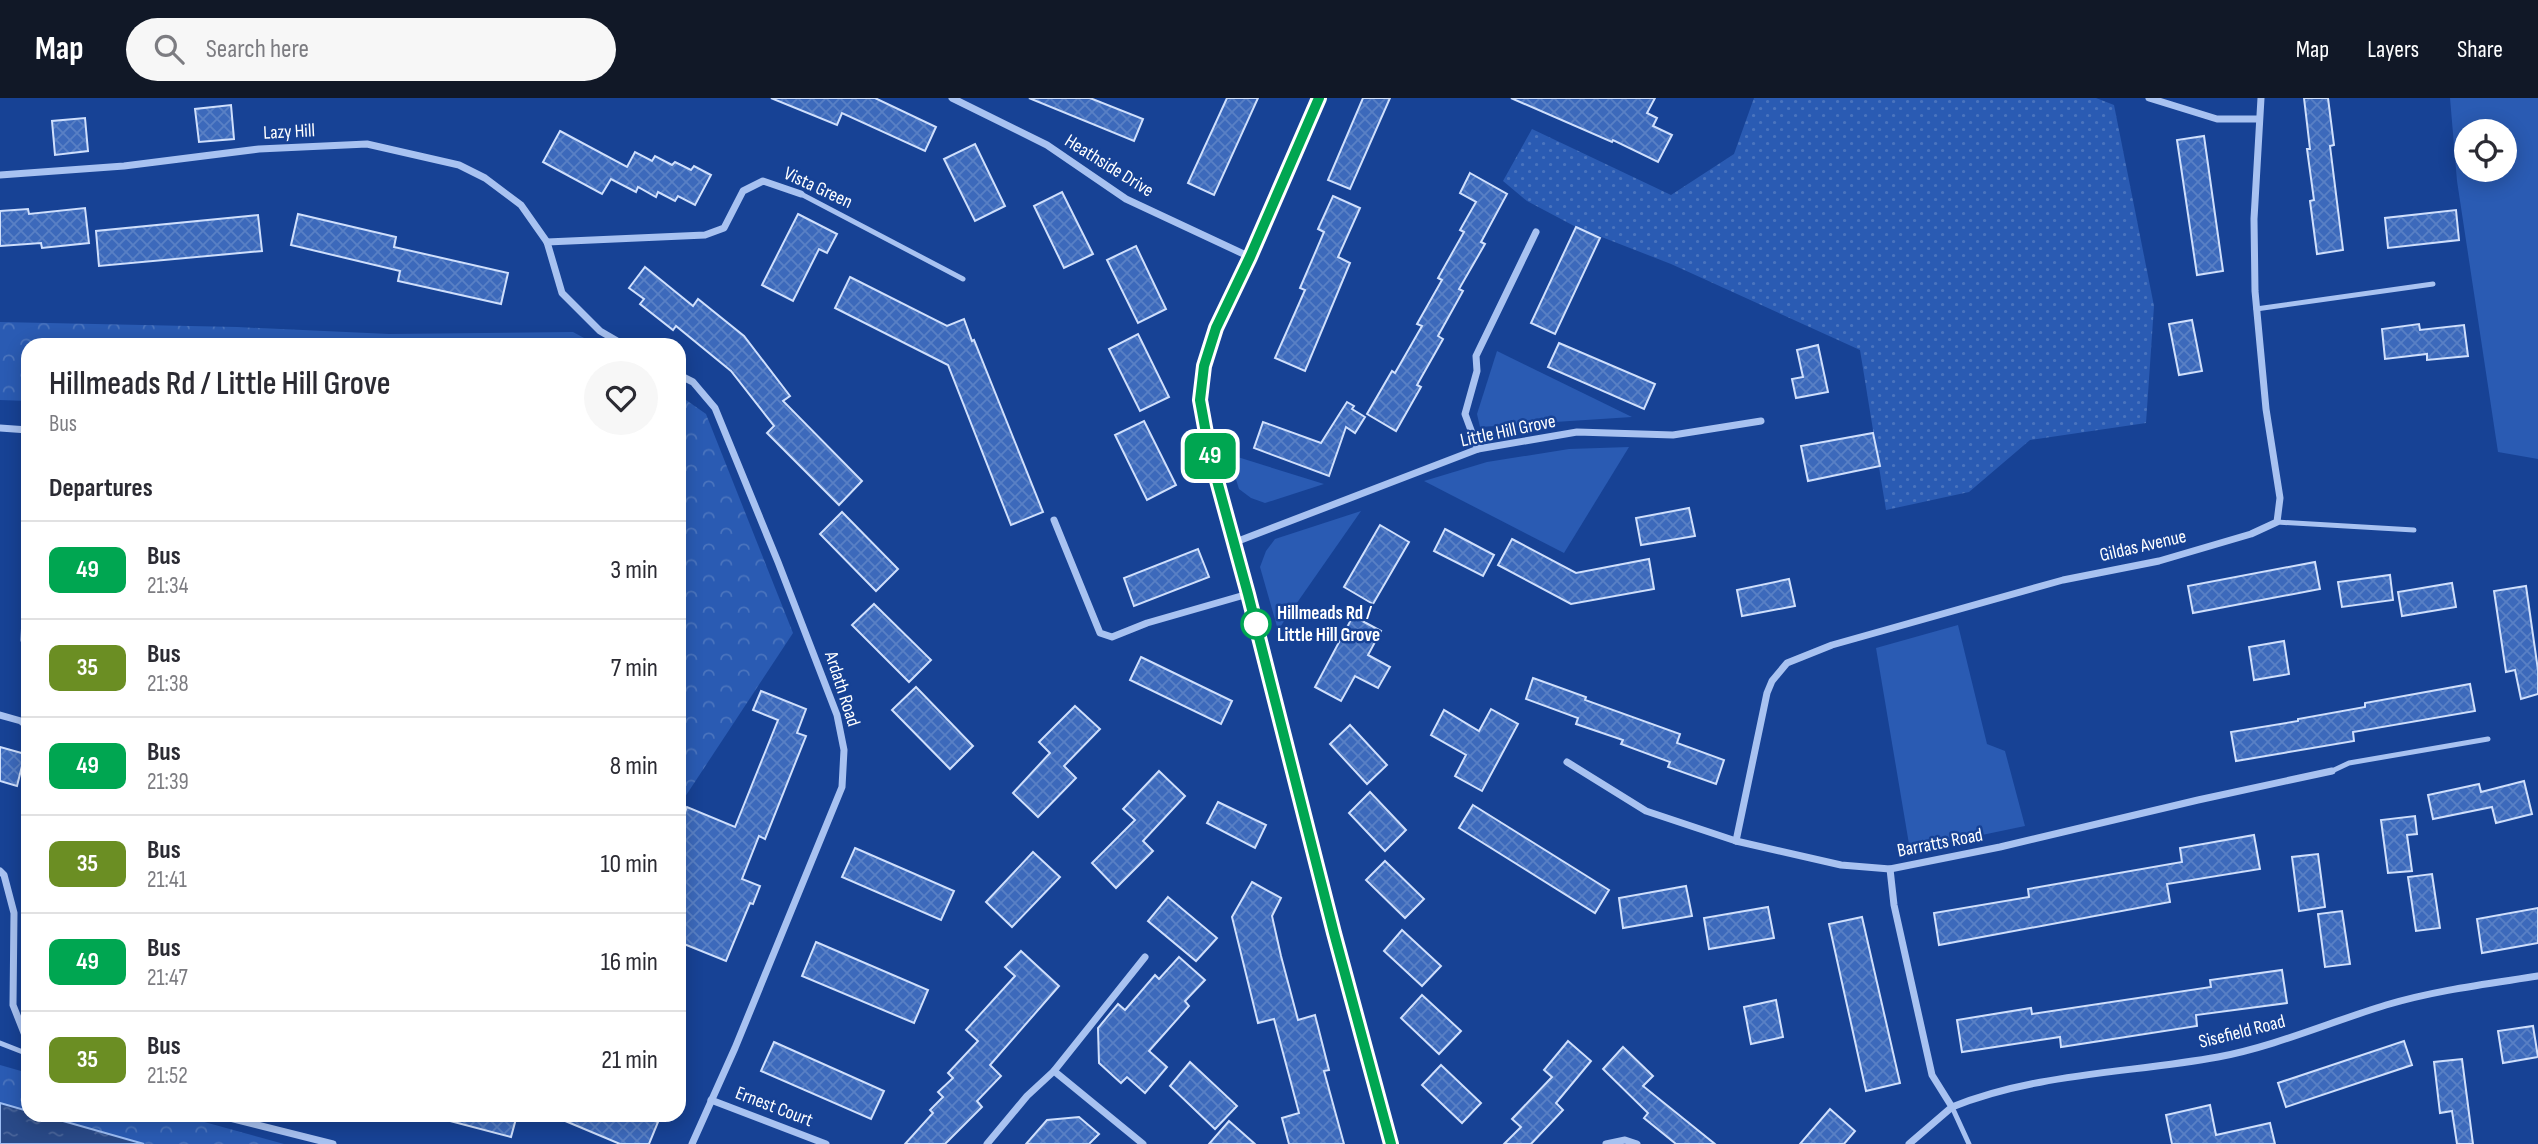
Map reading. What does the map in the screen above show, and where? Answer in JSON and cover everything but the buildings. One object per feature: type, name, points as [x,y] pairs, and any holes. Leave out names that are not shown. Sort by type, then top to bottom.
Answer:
[{"type":"street","name":"Heathside Drive","points":[[952,98],[1047,145],[1126,199],[1250,257]]},
{"type":"street","points":[[1319,98],[1216,328],[1204,366],[1200,400],[1210,455],[1391,1144]]},
{"type":"street","points":[[2149,98],[2217,119],[2259,120]]},
{"type":"street","points":[[2261,98],[2254,219],[2256,309],[2266,409],[2280,498],[2277,522]]},
{"type":"street","name":"Lazy Hill","points":[[0,175],[124,166],[259,149],[367,144],[459,165],[485,178],[521,205],[547,242]]},
{"type":"street","name":"Vista Green","points":[[547,242],[705,235],[724,228],[743,191],[763,181],[801,194]]},
{"type":"street","points":[[1478,449],[1465,414],[1477,371],[1476,356],[1536,232]]},
{"type":"street","points":[[547,242],[562,293],[600,331],[612,338]]},
{"type":"street","name":"Ardath Road","points":[[686,378],[693,382],[715,408],[817,659],[837,715],[844,750],[842,787],[735,1048],[692,1144]]},
{"type":"street","name":"Little Hill Grove","points":[[1233,543],[1478,449],[1577,432],[1674,435],[1761,421]]},
{"type":"street","points":[[0,428],[21,430]]},
{"type":"street","points":[[1054,520],[1100,633],[1112,637],[1248,594]]},
{"type":"street","name":"Gildas Avenue","points":[[1737,841],[1767,693],[1772,681],[1787,663],[1832,645],[1918,619],[2063,580],[2158,561],[2251,534],[2277,522]]},
{"type":"street","points":[[0,715],[21,721]]},
{"type":"street","name":"Barratts Road","points":[[1567,762],[1646,811],[1796,857],[1841,865],[1890,869],[2000,847],[2332,771]]},
{"type":"street","points":[[1890,869],[1894,905],[1932,1075],[1952,1107]]},
{"type":"street","points":[[0,871],[4,875],[14,913],[13,1005],[21,1025]]},
{"type":"street","points":[[987,1144],[1027,1096],[1054,1071],[1145,957]]},
{"type":"street","name":"Sisefield Road","points":[[1909,1144],[1952,1107],[1979,1096],[2030,1084],[2220,1056],[2281,1040],[2388,1004],[2458,988],[2538,976]]},
{"type":"street","points":[[1054,1071],[1143,1144]]},
{"type":"street","name":"Ernest Court","points":[[711,1100],[825,1144]]},
{"type":"street","points":[[246,1122],[333,1144]]},
{"type":"street","points":[[1606,1144],[1625,1140],[1637,1144]]},
{"type":"lane","name":"Vista Green","points":[[801,194],[963,279]]},
{"type":"lane","points":[[2256,309],[2433,284]]},
{"type":"lane","points":[[2277,522],[2414,530]]},
{"type":"lane","points":[[2332,771],[2349,763],[2488,739]]},
{"type":"lane","points":[[0,1043],[21,1051]]},
{"type":"lane","points":[[1952,1107],[1969,1144]]},
{"type":"green space","points":[[1754,98],[2096,98],[2114,105],[2154,306],[2146,423],[2030,440],[1969,492],[1886,510],[1860,350],[1671,264],[1576,227],[1527,201],[1503,181],[1532,129],[1671,195],[1734,154]]},
{"type":"green space","points":[[2450,98],[2538,98],[2538,459],[2498,452],[2457,182],[2517,182],[2517,119],[2454,119],[2454,145]]},
{"type":"green space","points":[[0,322],[237,327],[389,334],[573,332],[584,338],[21,338],[21,401],[0,400]]},
{"type":"green space","points":[[1497,351],[1632,417],[1480,427],[1477,414]]},
{"type":"green space","points":[[686,400],[706,414],[793,633],[686,795]]},
{"type":"green space","points":[[1629,447],[1564,553],[1424,481],[1487,462],[1569,449]]},
{"type":"green space","points":[[1228,454],[1324,484],[1265,503],[1251,498],[1239,489]]},
{"type":"green space","points":[[1361,511],[1278,630],[1260,567],[1266,551],[1275,539]]},
{"type":"green space","points":[[1958,625],[1987,744],[2005,751],[2025,826],[1910,850],[1876,648]]},
{"type":"green space","points":[[0,1065],[21,1071],[21,1109],[0,1103]]},
{"type":"green space","points":[[67,1122],[204,1122],[284,1144],[144,1144]]},
{"type":"water","points":[[0,1103],[21,1109],[21,1122],[67,1122],[144,1144],[0,1144]]},
{"type":"bus line","name":"49","points":[[1319,98],[1216,328],[1204,366],[1200,400],[1210,455],[1391,1144]]},
{"type":"place","name":"Hillmeads Rd / Little Hill Grove","points":[[1256,624]]}]
